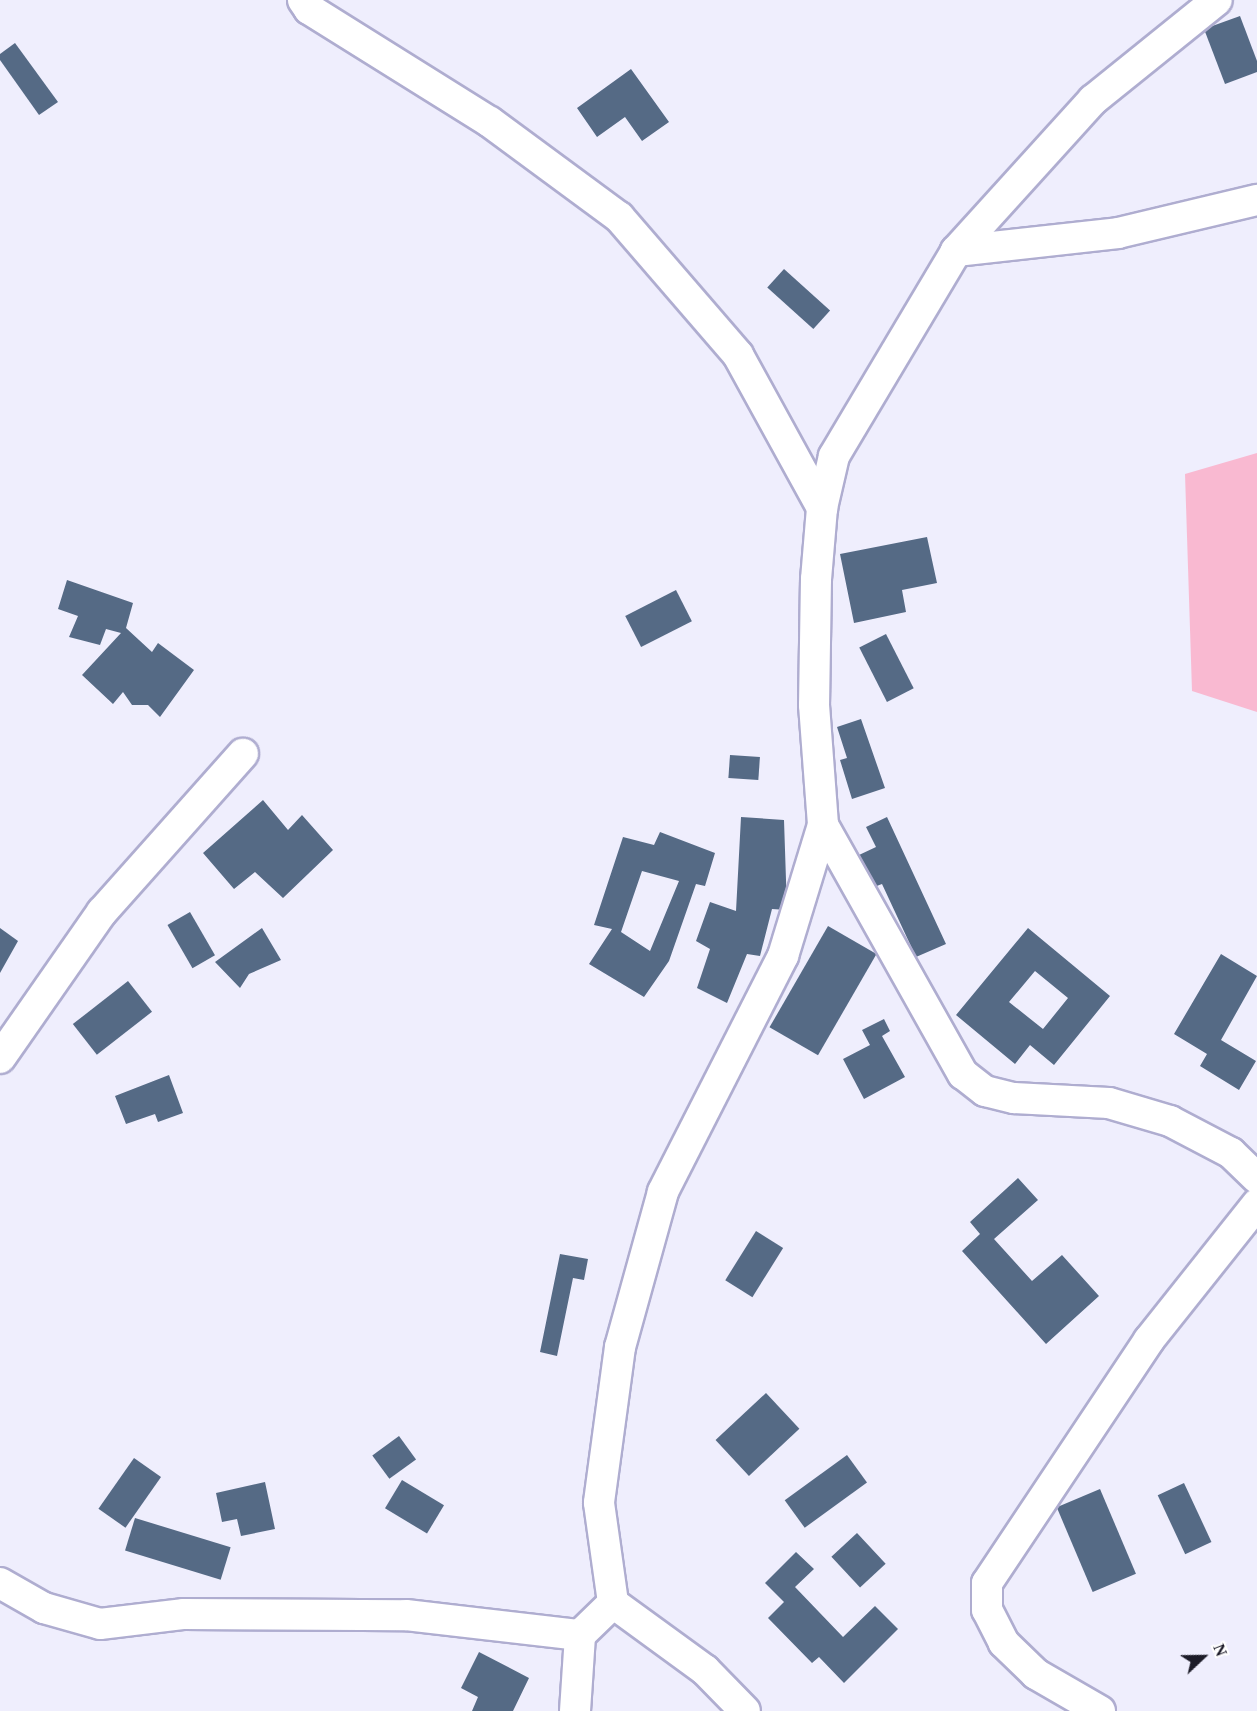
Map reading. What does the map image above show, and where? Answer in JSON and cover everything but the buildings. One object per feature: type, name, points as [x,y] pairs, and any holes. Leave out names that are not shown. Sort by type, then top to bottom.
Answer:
[{"type":"street","points":[[303,0],[309,9],[490,122],[619,217],[738,355],[822,508]]},
{"type":"street","points":[[745,1711],[705,1670],[613,1603],[599,1503],[620,1347],[663,1192],[783,956],[823,825],[814,705],[816,579],[822,508],[834,456],[956,251],[1093,100],[1217,0]]},
{"type":"street","points":[[956,251],[1118,233],[1257,200]]},
{"type":"street","points":[[0,1058],[102,912],[243,754]]},
{"type":"street","points":[[823,825],[963,1074],[985,1091],[1014,1098],[1109,1103],[1170,1121],[1231,1153],[1257,1178]]},
{"type":"street","points":[[1100,1711],[1036,1674],[1004,1643],[987,1610],[987,1583],[1149,1340],[1257,1204]]},
{"type":"street","points":[[0,1583],[44,1608],[100,1624],[184,1614],[406,1615],[580,1635]]},
{"type":"street","points":[[575,1711],[580,1635],[613,1603]]},
{"type":"shaded area","points":[[1257,453],[1257,712],[1192,691],[1185,474]]}]
